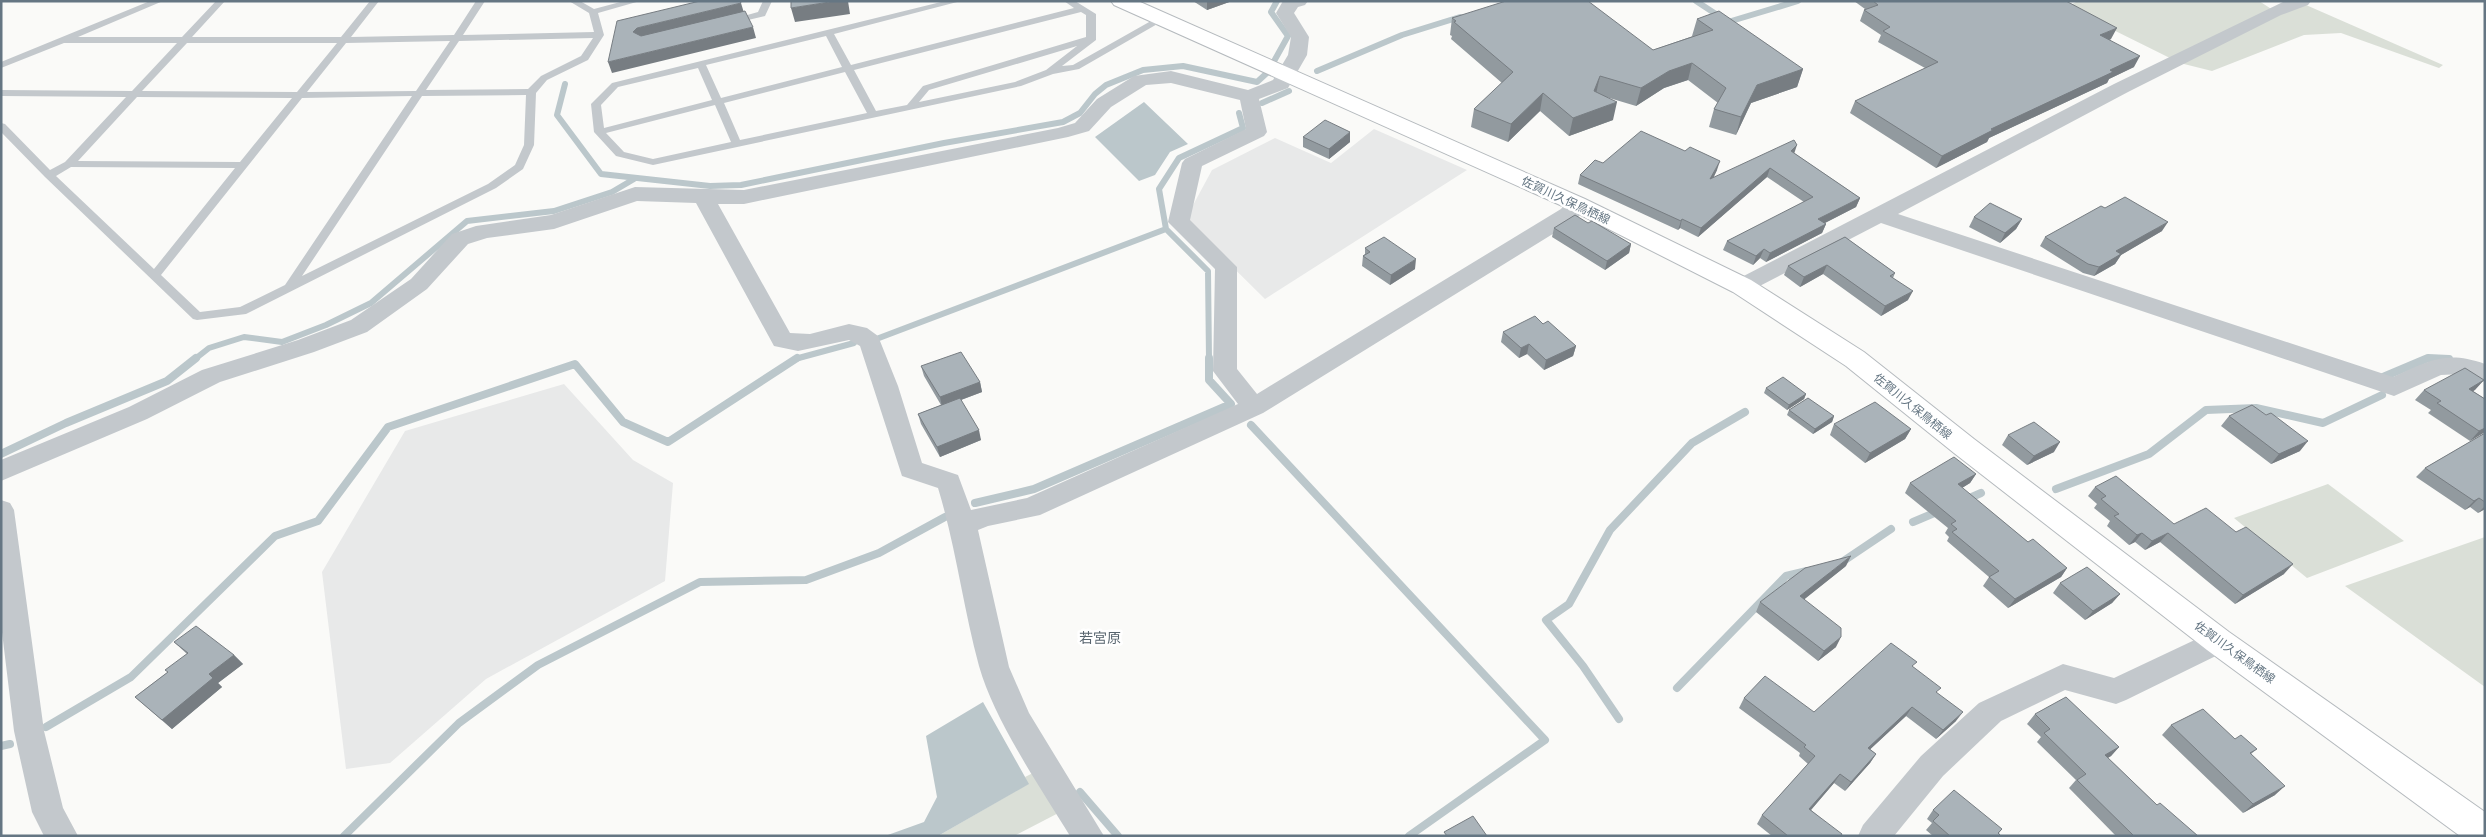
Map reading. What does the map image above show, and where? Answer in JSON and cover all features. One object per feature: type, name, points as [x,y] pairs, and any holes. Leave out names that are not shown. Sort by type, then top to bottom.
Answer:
[{"type":"main road","points":[[1122,1],[1162,19]]},
{"type":"main road","name":"佐賀川久保鳥栖線","points":[[1162,19],[1577,204],[1742,286],[1855,359],[1964,446],[2218,641],[2485,833]]},
{"type":"street","points":[[1,471],[138,413],[211,376],[306,346],[359,326],[419,284],[460,239],[484,231],[554,222],[635,194],[709,197],[744,196],[1061,133],[1082,127],[1104,103],[1141,80],[1171,77],[1249,96],[1281,84],[1284,74],[1301,48],[1300,37],[1285,13],[1292,4],[1299,1]]},
{"type":"street","points":[[1742,286],[1877,214],[2266,15],[2302,1]]},
{"type":"street","points":[[1249,96],[1257,132],[1192,163],[1179,222],[1226,267],[1225,371],[1254,407]]},
{"type":"street","points":[[709,197],[707,202],[782,340],[798,343],[810,342],[850,332],[860,334],[870,342],[886,386],[911,469],[948,482],[963,525],[994,667],[1017,721],[1088,836]]},
{"type":"street","points":[[963,525],[984,516],[1031,508],[1254,407],[1569,214],[1577,204]]},
{"type":"street","points":[[1877,214],[2394,387],[2437,367],[2462,365],[2485,373]]},
{"type":"street","points":[[1,510],[29,731],[48,812],[62,836]]},
{"type":"street","points":[[1874,836],[1932,766],[1990,712],[2063,677],[2116,691],[2218,641]]},
{"type":"lane","points":[[1,65],[159,1]]},
{"type":"lane","points":[[49,175],[69,164],[221,1]]},
{"type":"lane","points":[[155,275],[301,96],[375,1]]},
{"type":"lane","points":[[289,288],[481,1]]},
{"type":"lane","points":[[573,1],[593,12],[636,1]]},
{"type":"lane","points":[[716,25],[762,14],[768,1]]},
{"type":"lane","points":[[958,1],[615,86],[596,104],[599,132],[620,154],[653,162],[1018,84],[1049,72],[1076,67],[1162,19]]},
{"type":"lane","points":[[1068,1],[1091,14],[1091,40]]},
{"type":"lane","points":[[599,132],[1081,9]]},
{"type":"lane","points":[[1,126],[49,175],[197,316],[242,311],[492,186],[519,167],[529,145],[531,92],[544,78],[585,58],[599,35],[593,12]]},
{"type":"lane","points":[[828,33],[873,115]]},
{"type":"lane","points":[[64,40],[183,42],[599,35]]},
{"type":"lane","points":[[1049,72],[1091,40]]},
{"type":"lane","points":[[910,107],[926,88],[1091,40]]},
{"type":"lane","points":[[701,64],[737,144]]},
{"type":"lane","points":[[1,93],[132,96],[301,96],[531,92]]},
{"type":"lane","points":[[69,164],[244,165]]},
{"type":"shaded area","points":[[2078,1],[2259,1],[2279,14],[2306,5],[2443,65],[2439,68],[2341,33],[2304,35],[2212,71],[2180,63],[2067,7]]},
{"type":"shaded area","points":[[1144,102],[1188,144],[1170,152],[1155,175],[1139,181],[1095,137]]},
{"type":"shaded area","points":[[1374,129],[1467,170],[1265,299],[1185,220],[1212,170],[1275,138],[1331,163]]},
{"type":"shaded area","points":[[564,384],[633,460],[673,483],[665,581],[486,679],[390,763],[346,769],[322,572],[405,431]]},
{"type":"shaded area","points":[[2328,484],[2404,541],[2307,578],[2234,518]]},
{"type":"shaded area","points":[[2485,537],[2485,687],[2345,586]]},
{"type":"shaded area","points":[[983,702],[1029,784],[938,836],[885,836],[924,822],[937,797],[926,736]]},
{"type":"shaded area","points":[[1045,767],[1070,807],[1014,836],[938,836],[1028,784],[1025,777]]},
{"type":"building","points":[[700,1],[740,1],[741,3],[637,28],[633,32],[641,36],[745,11],[753,27],[608,62],[617,21]]},
{"type":"building","points":[[791,1],[836,1],[791,8]]},
{"type":"building","points":[[1506,1],[1588,1],[1653,50],[1713,30],[1697,19],[1719,11],[1803,69],[1757,85],[1741,117],[1714,109],[1726,88],[1692,63],[1669,71],[1641,88],[1600,76],[1594,91],[1617,102],[1573,118],[1543,93],[1511,124],[1474,109],[1513,72],[1454,22],[1456,21],[1452,18]]},
{"type":"building","points":[[1873,1],[2066,1],[2117,28],[2100,35],[2140,56],[2110,70],[2113,72],[1991,129],[1993,130],[1942,156],[1855,101],[1938,62],[1883,31],[1890,27],[1864,10],[1878,5]]},
{"type":"building","points":[[1325,120],[1350,132],[1329,149],[1303,137]]},
{"type":"building","points":[[1641,131],[1685,151],[1690,147],[1720,161],[1710,179],[1794,140],[1797,145],[1791,151],[1860,198],[1818,219],[1826,224],[1770,253],[1764,249],[1756,256],[1727,241],[1813,197],[1770,168],[1701,228],[1682,219],[1681,221],[1580,175],[1595,160],[1603,163]]},
{"type":"building","points":[[2125,197],[2168,222],[2116,251],[2121,254],[2099,267],[2088,264],[2045,237],[2101,206],[2105,208]]},
{"type":"building","points":[[1990,203],[2022,219],[2005,233],[1974,217]]},
{"type":"building","points":[[1575,215],[1588,223],[1592,221],[1631,244],[1607,261],[1554,228]]},
{"type":"building","points":[[1384,237],[1416,259],[1391,275],[1363,256],[1370,252],[1365,248]]},
{"type":"building","points":[[1845,237],[1895,273],[1890,276],[1913,291],[1885,306],[1827,265],[1804,277],[1788,266]]},
{"type":"building","points":[[1535,316],[1543,324],[1548,321],[1576,346],[1546,360],[1529,344],[1521,348],[1503,332]]},
{"type":"building","points":[[961,352],[980,382],[940,397],[921,366]]},
{"type":"building","points":[[2465,368],[2484,380],[2469,389],[2485,399],[2485,428],[2479,431],[2437,403],[2441,401],[2424,390]]},
{"type":"building","points":[[1783,377],[1806,394],[1789,405],[1766,388]]},
{"type":"building","points":[[960,398],[979,430],[937,447],[918,414]]},
{"type":"building","points":[[1808,398],[1834,416],[1815,429],[1789,410]]},
{"type":"building","points":[[1875,402],[1911,429],[1870,453],[1834,424]]},
{"type":"building","points":[[2252,405],[2266,415],[2271,413],[2308,441],[2279,454],[2229,416]]},
{"type":"building","points":[[2034,422],[2060,442],[2034,456],[2008,435]]},
{"type":"building","points":[[2485,433],[2485,502],[2479,498],[2474,501],[2425,468]]},
{"type":"building","points":[[1954,457],[1976,474],[1958,484],[2028,542],[2033,539],[2067,568],[2015,599],[1989,577],[1999,571],[1952,532],[1957,529],[1951,524],[1956,521],[1910,483]]},
{"type":"building","points":[[2116,476],[2174,524],[2206,508],[2236,532],[2246,527],[2293,564],[2243,595],[2168,533],[2152,541],[2142,533],[2137,535],[2114,516],[2119,514],[2101,499],[2106,496],[2095,487]]},
{"type":"building","points":[[1851,556],[1800,596],[1841,628],[1841,637],[1824,651],[1760,602],[1805,568]]},
{"type":"building","points":[[2087,567],[2120,594],[2093,611],[2060,583]]},
{"type":"building","points":[[196,626],[234,655],[209,674],[213,678],[162,720],[135,697],[168,672],[165,670],[188,653],[174,642]]},
{"type":"building","points":[[1891,643],[1917,662],[1912,666],[1941,688],[1936,692],[1963,712],[1943,730],[1912,707],[1868,748],[1876,754],[1851,782],[1840,774],[1809,809],[1842,834],[1841,836],[1788,836],[1762,815],[1815,756],[1804,747],[1806,745],[1744,698],[1765,676],[1814,712]]},
{"type":"building","points":[[2066,697],[2119,747],[2105,755],[2157,805],[2160,803],[2198,836],[2134,836],[2077,780],[2086,774],[2044,733],[2050,729],[2035,714]]},
{"type":"building","points":[[2203,709],[2235,739],[2241,735],[2257,749],[2250,753],[2285,786],[2253,804],[2171,725]]},
{"type":"building","points":[[1954,790],[2002,829],[1998,833],[2001,836],[1950,836],[1933,821],[1939,815],[1933,810]]},
{"type":"building","points":[[1473,816],[1487,836],[1447,836],[1444,832]]},
{"type":"waterway","points":[[565,84],[557,115],[601,174],[710,186],[741,185],[944,143],[1063,122],[1080,113],[1095,94],[1106,85],[1143,70],[1183,66],[1257,82],[1268,72],[1288,36],[1271,12],[1277,1]]},
{"type":"waterway","points":[[1696,1],[1728,22],[1798,1]]},
{"type":"waterway","points":[[1317,71],[1402,35],[1460,17]]},
{"type":"waterway","points":[[1262,103],[1289,91]]},
{"type":"waterway","points":[[1166,229],[1159,189],[1179,158],[1243,128],[1239,113]]},
{"type":"waterway","points":[[195,359],[209,348],[244,337],[282,342],[326,325],[371,303],[467,221],[554,211],[612,192],[634,179]]},
{"type":"waterway","points":[[879,338],[1166,229]]},
{"type":"waterway","points":[[1166,229],[1208,271],[1209,359]]},
{"type":"waterway","points":[[796,359],[854,343]]},
{"type":"waterway","points":[[1,454],[66,423],[167,381],[196,358]]},
{"type":"waterway","points":[[2428,358],[2449,359],[2426,359],[2428,358]]},
{"type":"waterway","points":[[46,727],[131,677],[275,536],[318,521],[388,427],[575,364],[623,422],[668,442],[796,359]]},
{"type":"waterway","points":[[975,503],[1034,489],[1231,404],[1209,380],[1209,359]]},
{"type":"waterway","points":[[2383,377],[2426,359]]},
{"type":"waterway","points":[[2056,489],[2149,454],[2206,410],[2256,408],[2323,423],[2382,395]]},
{"type":"waterway","points":[[1619,719],[1583,666],[1546,620],[1569,604],[1610,530],[1692,443],[1745,412]]},
{"type":"waterway","points":[[1251,425],[1545,740],[1409,836]]},
{"type":"waterway","points":[[1965,500],[1981,493]]},
{"type":"waterway","points":[[1913,522],[1939,511]]},
{"type":"waterway","points":[[344,836],[459,723],[538,665],[700,582],[806,580],[879,553],[945,517]]},
{"type":"waterway","points":[[1842,562],[1891,529]]},
{"type":"waterway","points":[[1677,688],[1786,576],[1807,571]]},
{"type":"waterway","points":[[1,746],[10,744]]},
{"type":"waterway","points":[[1080,792],[1118,836]]},
{"type":"district","name":"若宮原","points":[[1100,638]]}]
